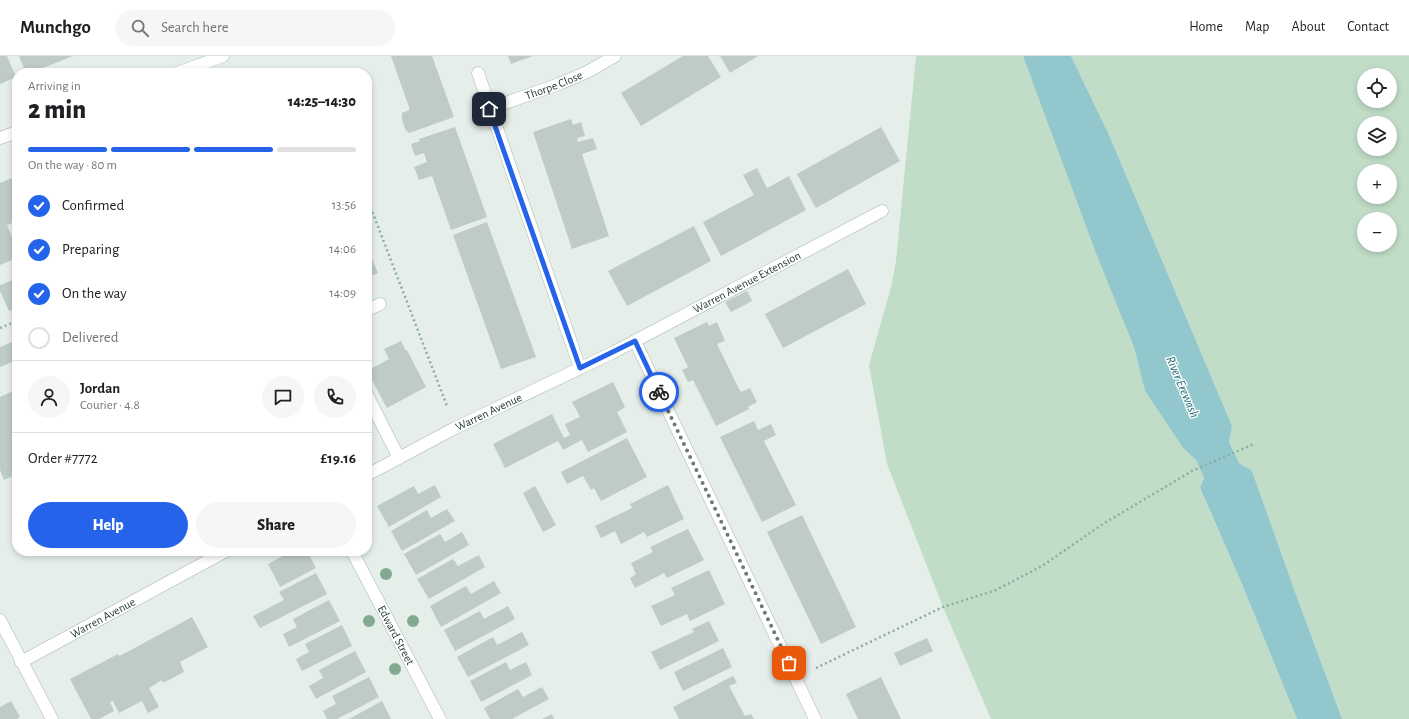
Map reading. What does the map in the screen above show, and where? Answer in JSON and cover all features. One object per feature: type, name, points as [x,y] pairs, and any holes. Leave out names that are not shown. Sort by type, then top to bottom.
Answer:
[{"type":"street","points":[[191,68],[223,56]]},
{"type":"street","name":"Thorpe Close","points":[[489,109],[559,84],[587,72],[615,56]]},
{"type":"street","points":[[478,73],[489,109],[580,368]]},
{"type":"street","points":[[0,138],[12,134]]},
{"type":"street","name":"Warren Avenue Extension","points":[[612,353],[882,211]]},
{"type":"street","points":[[372,308],[380,304]]},
{"type":"street","points":[[635,341],[815,719]]},
{"type":"street","name":"Warren Avenue","points":[[372,472],[456,428],[612,353]]},
{"type":"street","points":[[372,405],[399,458]]},
{"type":"street","name":"Warren Avenue","points":[[21,662],[217,556]]},
{"type":"street","name":"Edward Street","points":[[355,556],[440,719]]},
{"type":"street","points":[[0,620],[52,719]]},
{"type":"path","points":[[372,211],[456,428]]},
{"type":"path","points":[[0,328],[12,323]]},
{"type":"path","points":[[796,677],[943,607],[996,590],[1042,566],[1103,524],[1192,471],[1254,444]]},
{"type":"green space","points":[[916,56],[1023,56],[1134,347],[1145,391],[1183,448],[1196,460],[1204,478],[1200,489],[1242,584],[1297,719],[991,719],[943,607],[887,464],[869,365],[891,287],[896,261]]},
{"type":"green space","points":[[1071,56],[1409,56],[1409,719],[1342,719],[1252,471],[1239,463],[1229,442],[1232,426],[1109,135]]},
{"type":"water","name":"River Erewash","points":[[1023,56],[1071,56],[1109,135],[1232,426],[1229,442],[1239,463],[1252,471],[1342,719],[1297,719],[1242,584],[1200,488],[1204,478],[1196,460],[1183,448],[1145,391],[1134,347],[1096,253]]},
{"type":"building","points":[[0,56],[7,56],[12,68],[12,79],[0,84]]},
{"type":"building","points":[[19,56],[73,56],[43,68],[24,68]]},
{"type":"building","points":[[391,56],[432,56],[454,117],[409,133],[405,129],[402,113],[409,110],[409,107]]},
{"type":"building","points":[[508,56],[533,56],[511,64]]},
{"type":"building","points":[[683,56],[708,56],[721,77],[641,126],[621,93]]},
{"type":"building","points":[[720,56],[758,56],[730,73]]},
{"type":"building","points":[[571,119],[573,125],[581,122],[585,136],[577,138],[578,142],[593,138],[597,149],[582,154],[609,236],[572,249],[533,132]]},
{"type":"building","points":[[455,127],[487,217],[451,230],[432,176],[419,180],[414,167],[427,162],[424,153],[415,156],[411,144],[420,141],[419,139]]},
{"type":"building","points":[[881,127],[900,161],[816,208],[797,174]]},
{"type":"building","points":[[757,168],[767,188],[789,176],[806,210],[721,256],[703,222],[754,195],[743,175]]},
{"type":"building","points":[[12,178],[12,223],[7,225],[12,238],[12,260],[0,265],[0,183]]},
{"type":"building","points":[[487,222],[536,357],[501,369],[453,235]]},
{"type":"building","points":[[694,226],[711,261],[627,306],[608,271]]},
{"type":"building","points":[[372,259],[378,273],[372,276]]},
{"type":"building","points":[[848,269],[866,304],[783,348],[765,314]]},
{"type":"building","points":[[12,280],[12,310],[9,311],[0,291],[0,285]]},
{"type":"building","points":[[747,291],[752,301],[731,312],[725,302]]},
{"type":"building","points":[[707,322],[709,326],[717,322],[725,341],[717,344],[739,389],[741,392],[750,388],[757,402],[748,407],[749,409],[716,426],[693,380],[688,382],[682,370],[688,367],[674,338]]},
{"type":"building","points":[[401,341],[426,387],[387,408],[372,380],[372,368],[389,359],[384,349]]},
{"type":"building","points":[[12,342],[12,362],[0,367],[0,347]]},
{"type":"building","points":[[613,382],[625,407],[617,412],[627,432],[588,452],[582,440],[563,450],[558,441],[505,468],[493,444],[552,414],[564,438],[570,435],[565,424],[580,417],[572,402]]},
{"type":"building","points":[[12,391],[12,476],[4,480],[0,470],[0,397]]},
{"type":"building","points":[[754,421],[758,430],[771,424],[776,435],[764,441],[796,505],[762,522],[720,437]]},
{"type":"building","points":[[627,438],[647,477],[601,501],[594,488],[591,490],[583,476],[567,484],[561,472]]},
{"type":"building","points":[[435,485],[441,497],[389,527],[377,506],[414,486],[418,494]]},
{"type":"building","points":[[668,485],[684,519],[647,537],[644,532],[621,544],[615,531],[601,538],[595,526],[632,508],[630,504]]},
{"type":"building","points":[[535,486],[556,525],[543,532],[523,493]]},
{"type":"building","points":[[447,509],[455,521],[402,551],[391,531],[427,510],[431,518]]},
{"type":"building","points":[[802,515],[856,627],[821,644],[767,532]]},
{"type":"building","points":[[688,529],[704,560],[667,578],[664,573],[635,588],[630,578],[636,574],[631,563],[653,552],[650,547]]},
{"type":"building","points":[[462,532],[469,545],[416,575],[404,554],[440,534],[445,542]]},
{"type":"building","points":[[479,555],[485,567],[429,599],[417,579],[453,559],[458,566]]},
{"type":"building","points":[[283,556],[310,556],[316,568],[280,587],[268,564]]},
{"type":"building","points":[[709,570],[725,604],[690,621],[687,614],[661,626],[651,606],[675,595],[671,588]]},
{"type":"building","points":[[316,573],[327,594],[260,628],[253,616],[284,600],[279,592]]},
{"type":"building","points":[[494,581],[501,593],[441,627],[430,606],[466,586],[471,594]]},
{"type":"building","points":[[329,600],[340,621],[289,647],[283,634],[297,627],[293,619]]},
{"type":"building","points":[[508,606],[515,619],[455,651],[444,630],[480,611],[484,619]]},
{"type":"building","points":[[192,617],[208,647],[180,662],[184,672],[163,683],[162,680],[149,688],[159,707],[148,713],[142,701],[119,713],[113,701],[110,702],[114,711],[99,719],[91,719],[70,679],[118,654],[119,656],[129,651]]},
{"type":"building","points":[[709,621],[719,641],[660,670],[651,652],[694,632],[692,629]]},
{"type":"building","points":[[342,625],[352,646],[302,671],[296,659],[309,652],[305,644]]},
{"type":"building","points":[[522,632],[529,645],[468,677],[457,657],[493,637],[497,645]]},
{"type":"building","points":[[927,638],[933,651],[900,666],[894,653]]},
{"type":"building","points":[[723,648],[732,667],[683,691],[674,672]]},
{"type":"building","points":[[355,651],[366,672],[316,699],[309,686],[323,678],[319,670]]},
{"type":"building","points":[[506,662],[510,670],[526,662],[532,675],[481,702],[470,681]]},
{"type":"building","points":[[733,676],[737,683],[729,686],[745,716],[751,714],[754,719],[679,719],[673,707]]},
{"type":"building","points":[[369,677],[379,697],[337,719],[327,719],[323,711],[336,704],[332,696]]},
{"type":"building","points":[[881,677],[901,719],[858,719],[846,694]]},
{"type":"building","points":[[542,687],[549,699],[512,719],[490,719],[484,708],[518,689],[523,697]]},
{"type":"building","points":[[11,701],[20,717],[17,719],[0,719],[0,707]]},
{"type":"building","points":[[382,701],[391,719],[349,719]]},
{"type":"building","points":[[552,714],[554,719],[542,719]]},
{"type":"way so far","points":[[659,392],[789,663]]},
{"type":"route","points":[[489,109],[580,368],[635,341],[659,392]]}]
